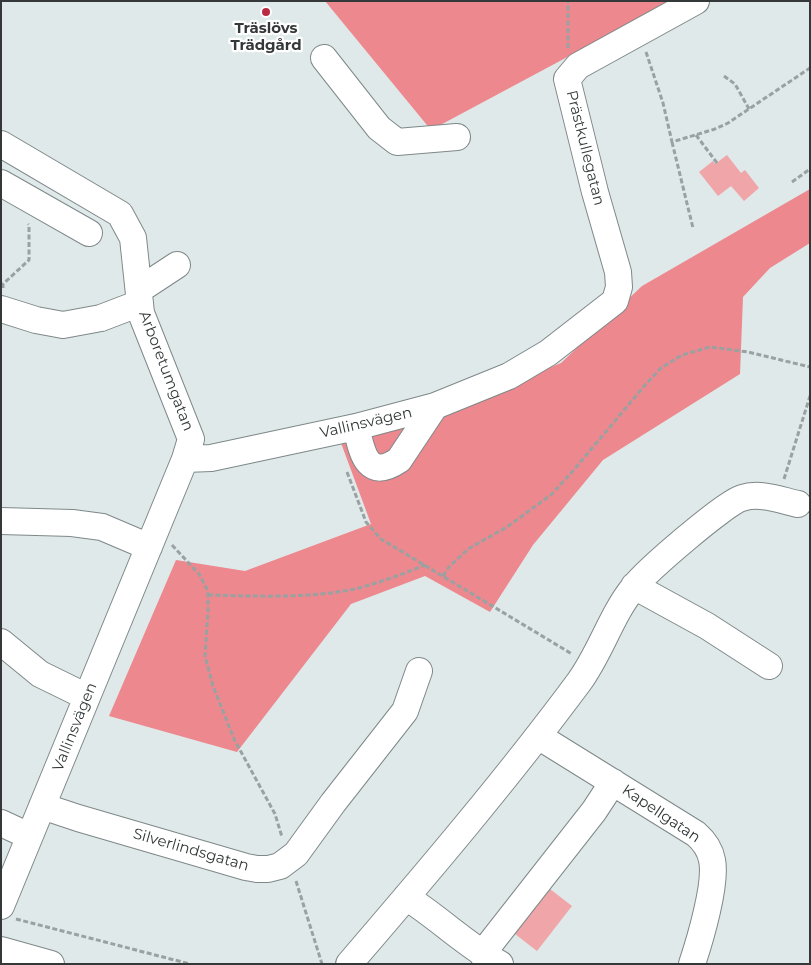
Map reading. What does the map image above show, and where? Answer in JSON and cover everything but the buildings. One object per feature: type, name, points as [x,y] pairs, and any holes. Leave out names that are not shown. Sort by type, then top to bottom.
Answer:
[{"type":"street","name":"Prästkullegatan","points":[[615,301],[619,287],[618,272],[595,192],[568,79],[578,66],[696,1]]},
{"type":"street","points":[[324,58],[380,128],[396,142],[456,137]]},
{"type":"street","name":"Arboretumgatan","points":[[1,144],[120,214],[133,238],[141,314],[192,439],[185,459]]},
{"type":"street","points":[[1,183],[89,233]]},
{"type":"street","points":[[3,310],[36,320],[64,325],[101,318],[139,296],[177,265]]},
{"type":"street","name":"Vallinsvägen","points":[[6,912],[30,836],[87,697],[159,545],[185,459],[211,458],[356,427],[435,406],[509,376],[548,353],[615,301]]},
{"type":"street","points":[[356,427],[362,454],[367,462],[382,467],[400,460],[435,406]]},
{"type":"street","points":[[349,964],[538,736],[591,664],[634,586],[731,503],[742,498],[757,496],[788,502]]},
{"type":"street","points":[[1,521],[72,523],[102,527],[159,545]]},
{"type":"street","points":[[634,586],[707,626],[769,666]]},
{"type":"street","points":[[1,642],[40,674],[87,697]]},
{"type":"street","name":"Silverlindsgatan","points":[[42,806],[257,869],[280,866],[296,854],[405,710],[419,671]]},
{"type":"street","name":"Kapellgatan","points":[[538,736],[703,840],[709,850],[713,870],[712,882],[692,964]]},
{"type":"street","name":"Kapellgatan","points":[[406,897],[426,909],[491,959],[613,782]]},
{"type":"street","points":[[1,823],[30,836]]},
{"type":"street","points":[[1,950],[51,964]]},
{"type":"path","points":[[568,1],[568,79]]},
{"type":"path","points":[[640,32],[663,103],[693,228]]},
{"type":"path","points":[[672,142],[715,129],[728,123],[810,68]]},
{"type":"path","points":[[724,76],[735,84],[749,109]]},
{"type":"path","points":[[696,135],[717,163]]},
{"type":"path","points":[[792,182],[810,170]]},
{"type":"path","points":[[3,310],[3,284],[29,260],[29,226],[22,220]]},
{"type":"path","points":[[443,576],[449,567],[468,549],[507,526],[552,494],[646,384],[661,368],[682,355],[710,347],[748,352],[810,367]]},
{"type":"path","points":[[788,502],[810,396]]},
{"type":"path","points":[[346,468],[366,522],[382,540],[552,643],[591,664]]},
{"type":"path","points":[[159,545],[199,574],[208,591],[205,656],[213,686],[234,739],[275,814],[322,964]]},
{"type":"path","points":[[208,595],[312,594],[357,588],[425,566]]},
{"type":"path","points":[[6,912],[190,964]]},
{"type":"shaded area","points":[[325,1],[672,1],[431,130]]},
{"type":"shaded area","points":[[727,155],[741,173],[745,170],[759,188],[744,201],[731,186],[718,196],[699,172],[713,161],[715,164]]},
{"type":"shaded area","points":[[810,189],[810,243],[770,268],[743,297],[740,374],[603,460],[533,545],[490,612],[425,576],[351,604],[237,752],[109,716],[176,560],[245,571],[371,524],[341,443],[428,417],[561,363],[642,286]]},
{"type":"shaded area","points":[[550,889],[572,906],[537,951],[515,934]]},
{"type":"place","name":"Träslövs Trädgård","points":[[266,12]]}]
